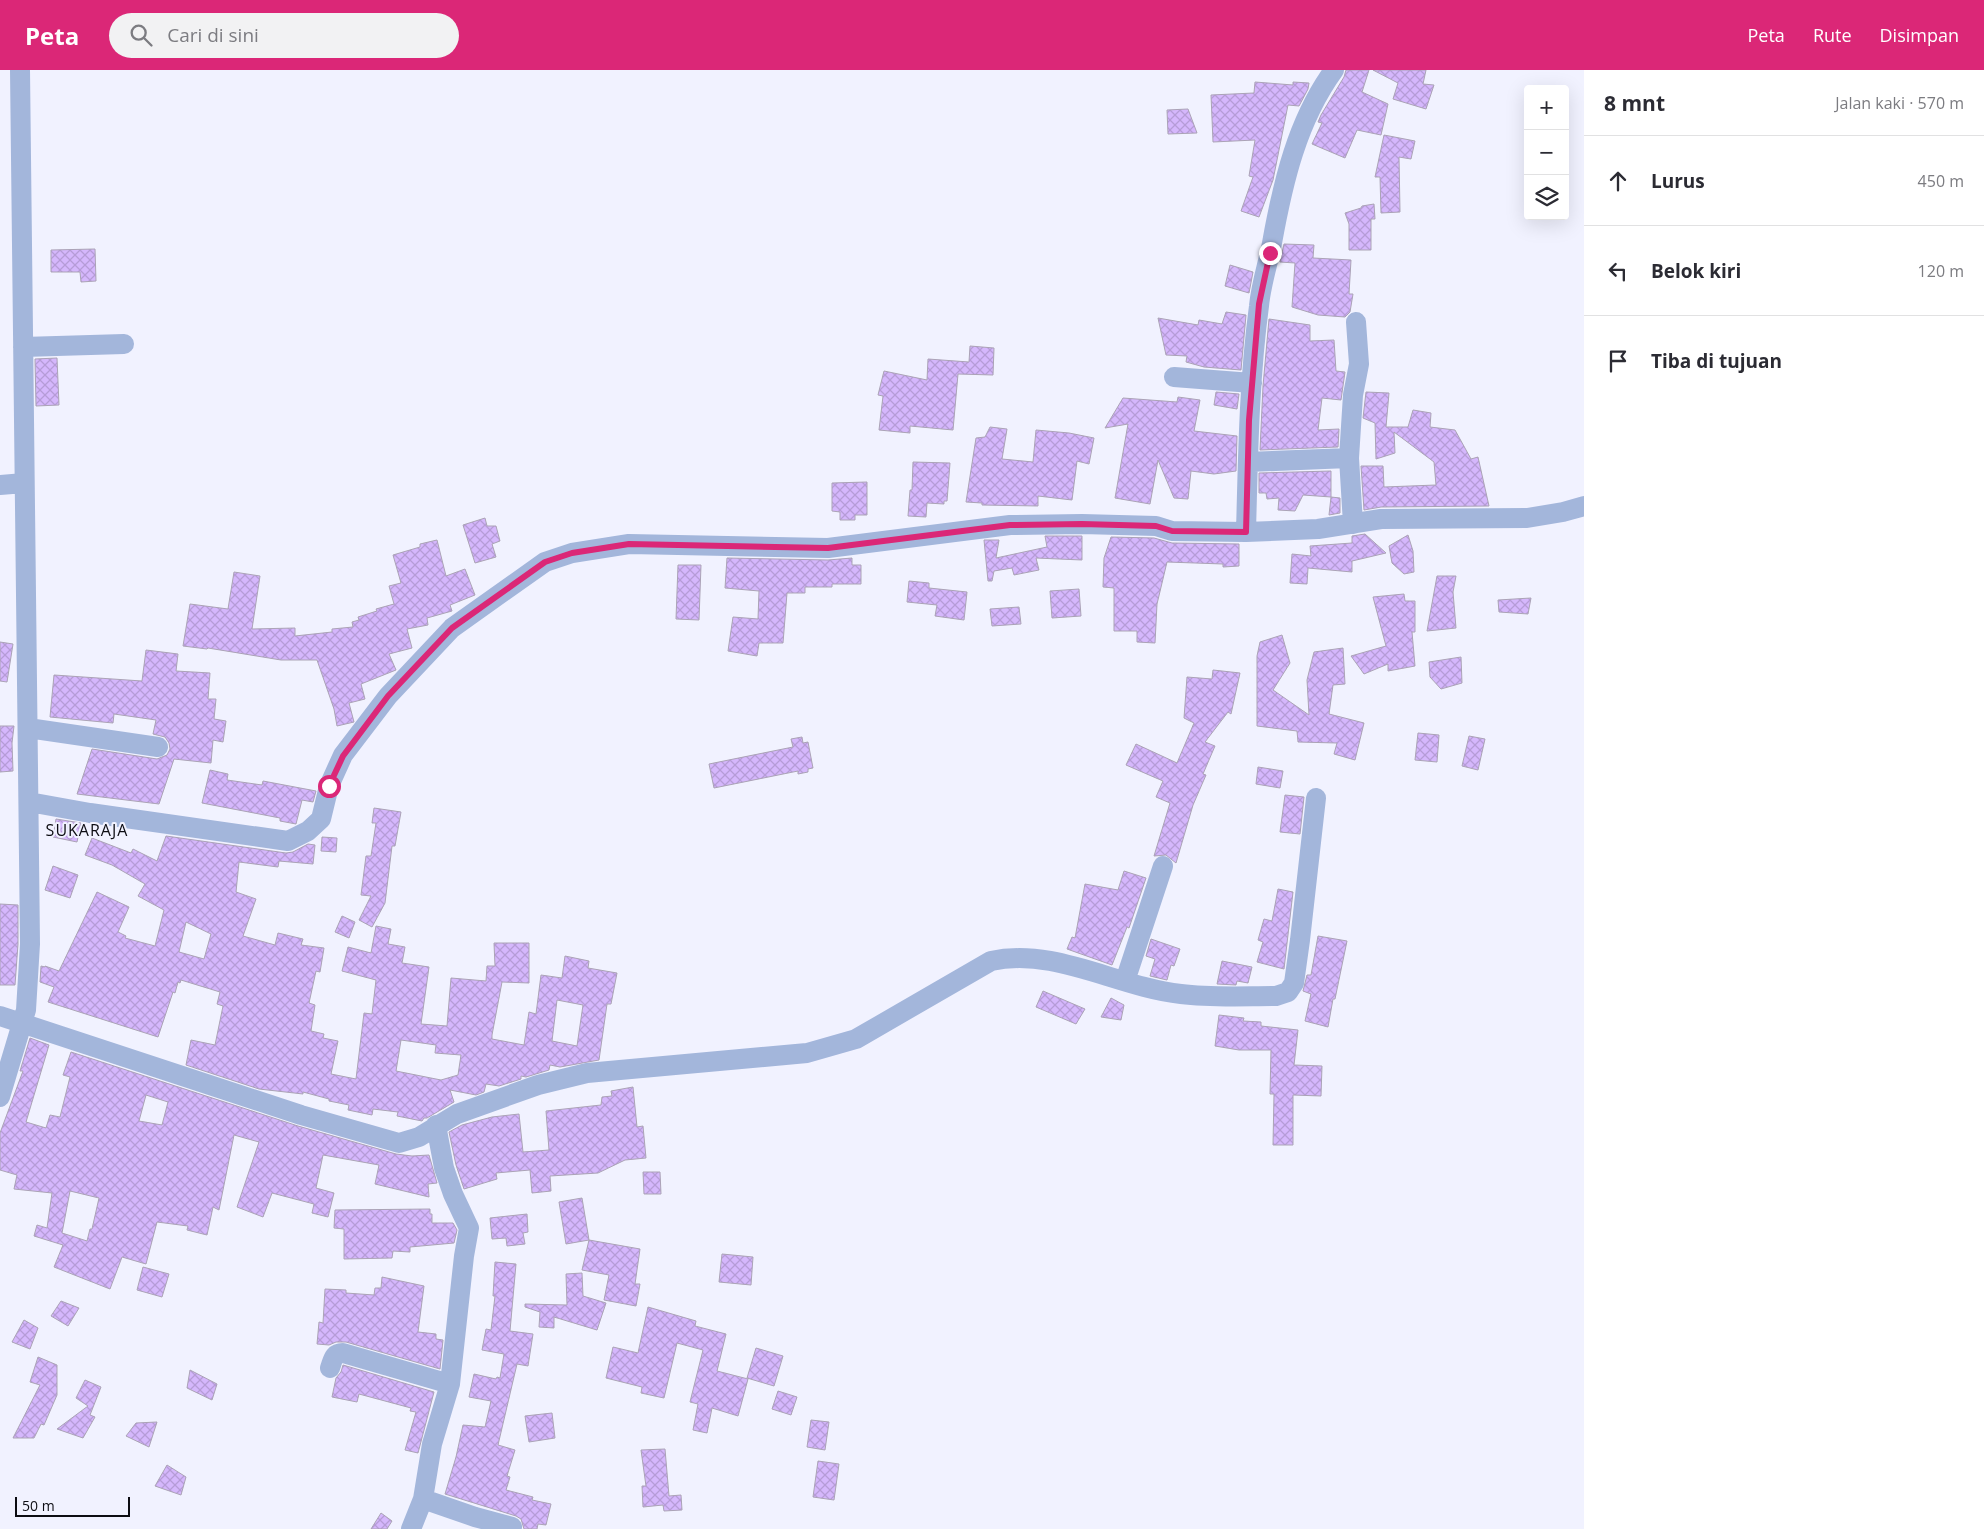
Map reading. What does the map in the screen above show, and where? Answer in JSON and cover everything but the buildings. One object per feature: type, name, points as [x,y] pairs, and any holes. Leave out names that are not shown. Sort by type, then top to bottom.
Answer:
[{"type":"street","points":[[0,1096],[26,1010],[28,990],[29,802],[20,70]]},
{"type":"street","points":[[1246,532],[1252,383],[1259,304],[1282,191],[1297,140],[1319,91],[1334,70]]},
{"type":"street","points":[[1353,524],[1349,458],[1353,395],[1359,364],[1356,322]]},
{"type":"street","points":[[22,347],[124,344]]},
{"type":"street","points":[[1174,377],[1252,383]]},
{"type":"street","points":[[1248,462],[1349,458]]},
{"type":"street","points":[[0,485],[24,484]]},
{"type":"street","points":[[29,802],[90,813],[288,842],[308,831],[321,819],[329,786],[343,756],[388,696],[452,628],[545,562],[572,553],[629,544],[828,548],[1010,525],[1156,526],[1172,531],[1246,532],[1318,529],[1380,520],[1503,519],[1564,512],[1584,506]]},
{"type":"street","points":[[28,728],[158,747]]},
{"type":"street","points":[[0,1016],[292,1112],[399,1143],[419,1137],[457,1114],[538,1085],[587,1073],[807,1053],[856,1039],[990,961],[1008,957],[1060,963],[1180,994],[1276,996],[1288,992],[1294,983],[1316,798]]},
{"type":"street","points":[[1125,981],[1163,866]]},
{"type":"street","points":[[412,1529],[423,1499],[432,1444],[450,1384],[469,1228],[453,1194],[444,1168],[436,1125]]},
{"type":"street","points":[[330,1368],[334,1356],[337,1353],[343,1353],[450,1384]]},
{"type":"street","points":[[423,1499],[475,1517],[512,1527]]},
{"type":"district","name":"SUKARAJA","points":[[87,830]]},
{"type":"route","points":[[329,786],[343,756],[388,696],[452,628],[545,562],[572,553],[629,544],[828,548],[1010,525],[1156,526],[1172,531],[1246,532],[1249,420],[1259,304],[1270,253]]}]
